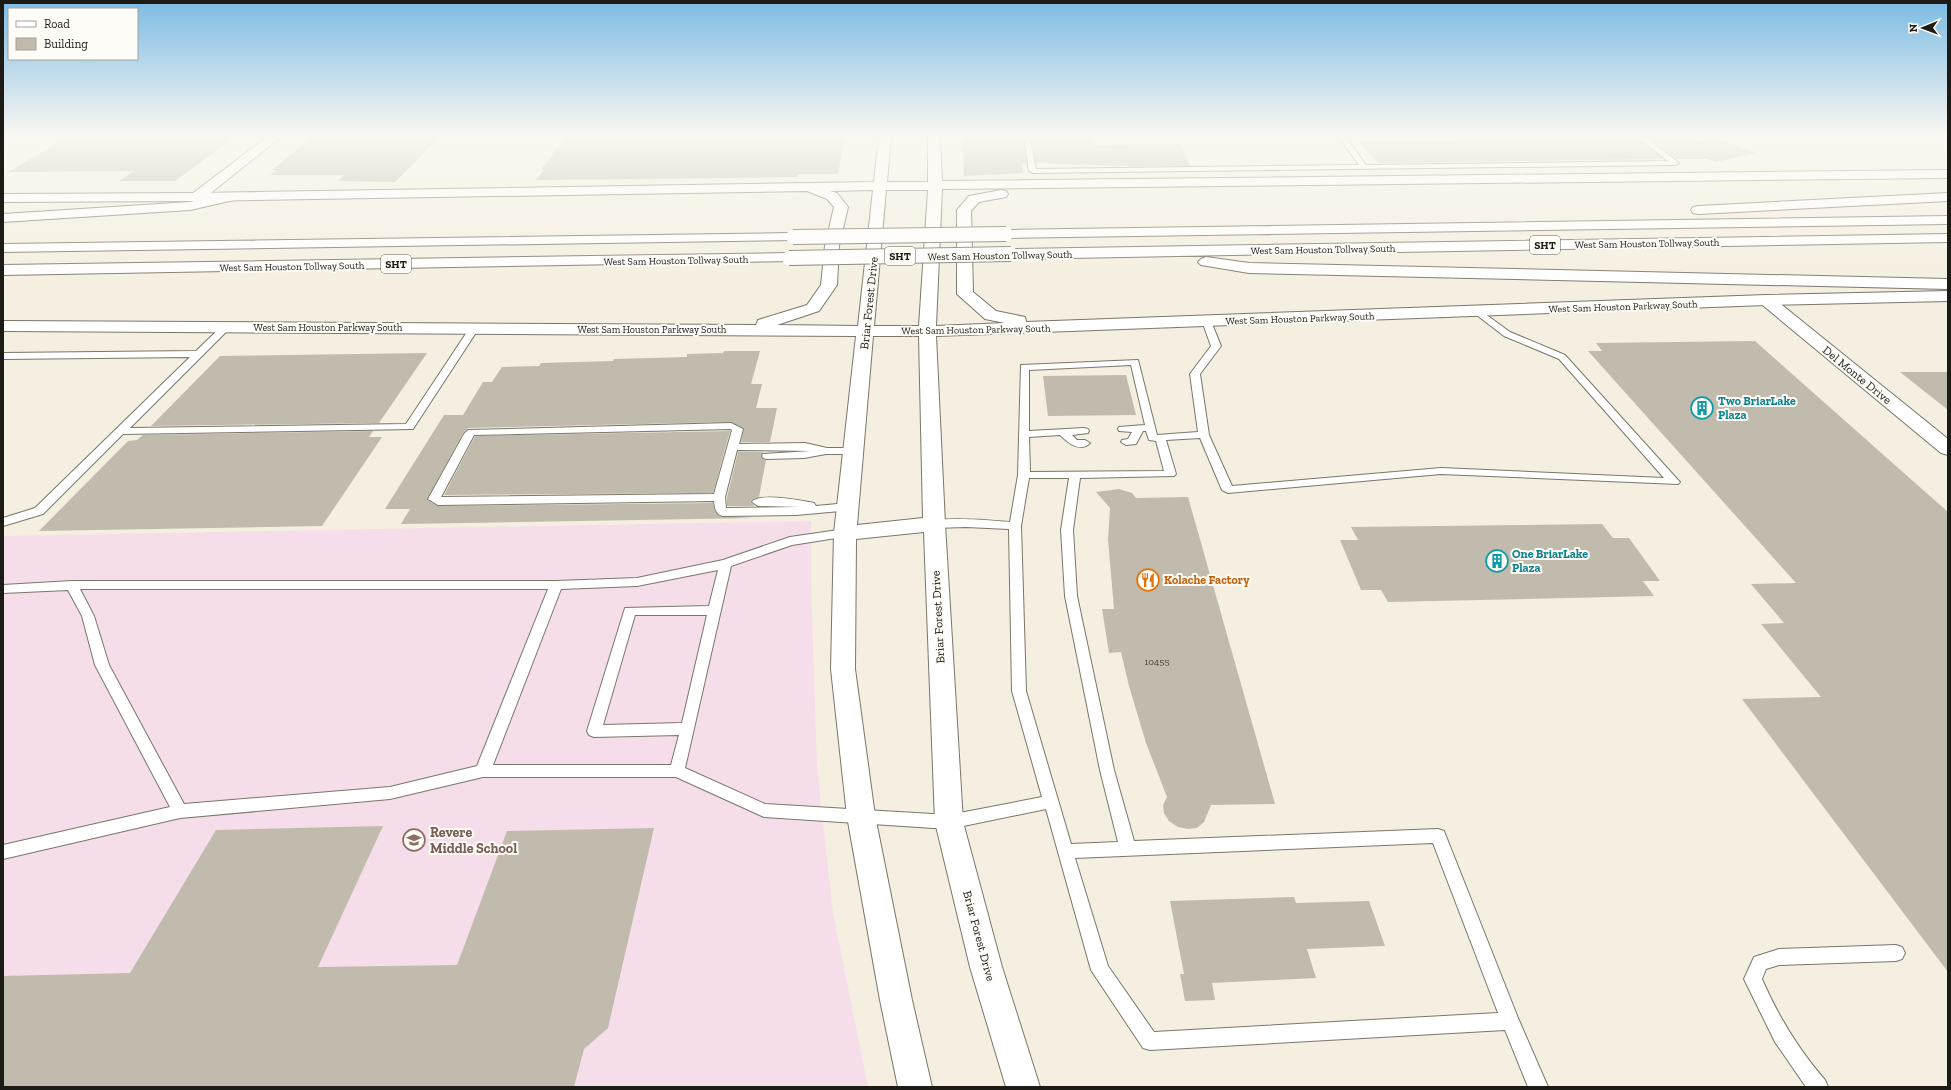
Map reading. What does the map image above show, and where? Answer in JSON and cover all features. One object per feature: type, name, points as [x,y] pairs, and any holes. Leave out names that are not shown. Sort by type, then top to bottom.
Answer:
[{"type":"main road","points":[[198,197],[211,187]]},
{"type":"main road","points":[[3,198],[229,197],[806,187],[950,187]]},
{"type":"main road","points":[[750,329],[813,308],[829,285],[832,246],[841,207],[832,196],[806,187]]},
{"type":"main road","name":"Briar Forest Drive","points":[[880,187],[845,533],[843,669],[861,816],[896,1000],[915,1087]]},
{"type":"main road","name":"Briar Forest Drive","points":[[935,187],[927,331],[934,524],[949,822],[986,967],[1023,1087]]},
{"type":"main road","points":[[1043,187],[974,199],[964,210],[965,294],[991,315],[1048,328]]},
{"type":"main road","points":[[3,218],[190,206],[229,197]]},
{"type":"main road","points":[[1528,227],[1562,216],[1948,197]]},
{"type":"main road","name":"West Sam Houston Tollway South","points":[[3,248],[1948,220]]},
{"type":"main road","name":"West Sam Houston Tollway South","points":[[3,270],[1142,253],[1948,238]]},
{"type":"main road","points":[[1142,253],[1249,268],[1948,284]]},
{"type":"main road","name":"West Sam Houston Parkway South","points":[[3,326],[750,329],[866,332],[1048,328],[1766,300],[1948,296]]},
{"type":"main road","name":"Del Monte Drive","points":[[1766,300],[1948,449]]},
{"type":"main road","points":[[845,533],[934,524]]},
{"type":"lane","points":[[1207,322],[1216,346],[1195,374],[1204,435],[1228,490],[1441,471],[1674,482],[1562,357],[1507,334],[1478,311]]},
{"type":"lane","points":[[3,522],[39,511],[226,327]]},
{"type":"lane","points":[[121,431],[409,427],[474,328]]},
{"type":"lane","points":[[3,356],[198,354]]},
{"type":"lane","points":[[1024,476],[1170,474],[1150,431],[1135,362],[1024,367],[1024,476],[1015,526],[1018,691],[1100,970],[1150,1041],[1510,1021]]},
{"type":"lane","points":[[719,497],[434,500],[469,434],[475,431],[737,427],[738,428],[719,497],[721,510],[726,512],[796,511],[819,508],[848,507]]},
{"type":"lane","points":[[1123,429],[1204,435]]},
{"type":"lane","points":[[1024,434],[1084,431]]},
{"type":"lane","points":[[1126,442],[1132,442],[1150,431]]},
{"type":"lane","points":[[1063,432],[1074,443],[1085,443]]},
{"type":"lane","points":[[733,447],[805,446],[827,451]]},
{"type":"lane","points":[[767,456],[804,455],[827,451],[854,451]]},
{"type":"lane","points":[[1075,475],[1067,530],[1071,596],[1107,770],[1128,848]]},
{"type":"lane","points":[[758,502],[794,502],[819,508]]},
{"type":"lane","points":[[934,524],[966,523],[1015,526]]},
{"type":"lane","points":[[3,589],[72,585],[556,585],[637,582],[725,564],[790,541],[845,533]]},
{"type":"lane","points":[[677,771],[688,729],[725,564]]},
{"type":"lane","points":[[72,585],[88,616],[102,665],[180,811]]},
{"type":"lane","points":[[483,771],[556,585]]},
{"type":"lane","points":[[688,729],[594,731],[630,611],[715,610]]},
{"type":"lane","points":[[3,852],[180,811],[390,793],[483,771],[677,771],[764,810],[949,822],[1051,802]]},
{"type":"lane","points":[[1065,850],[1438,836],[1510,1021],[1538,1087]]},
{"type":"lane","points":[[1818,1087],[1805,1073],[1764,1005],[1754,978],[1760,964],[1779,957],[1896,952]]},
{"type":"shaded area","name":"Revere Middle School","points":[[811,521],[811,579],[817,768],[833,913],[868,1087],[3,1087],[3,536]]},
{"type":"building","points":[[1755,341],[1948,512],[1948,972],[1742,699],[1821,697],[1761,624],[1784,623],[1751,584],[1796,583],[1588,351],[1602,351],[1596,343]]},
{"type":"building","points":[[724,351],[760,351],[751,384],[762,384],[756,408],[777,408],[770,442],[741,442],[744,428],[731,422],[468,428],[463,433],[427,499],[438,506],[713,503],[715,511],[720,516],[754,518],[401,524],[410,509],[385,509],[444,415],[463,415],[483,382],[492,382],[502,367],[539,366],[541,363],[613,361],[614,359],[687,357],[687,354],[723,353]]},
{"type":"building","points":[[427,353],[379,423],[151,426],[220,356]]},
{"type":"building","points":[[1900,372],[1948,372],[1948,410]]},
{"type":"building","points":[[1126,375],[1136,415],[1048,416],[1043,376]]},
{"type":"building","points":[[373,431],[369,437],[382,437],[322,526],[39,531],[128,441],[137,440],[143,435]]},
{"type":"building","points":[[730,431],[713,493],[444,495],[475,436]]},
{"type":"building","points":[[738,452],[763,452],[761,455],[762,459],[766,460],[759,497],[750,502],[755,506],[727,506],[727,497]]},
{"type":"building","points":[[1119,489],[1132,493],[1136,498],[1188,497],[1275,804],[1211,805],[1204,822],[1197,828],[1188,829],[1178,827],[1169,821],[1164,813],[1163,805],[1167,797],[1146,743],[1129,686],[1121,652],[1109,653],[1102,609],[1114,609],[1108,539],[1110,508],[1096,492]]},
{"type":"building","name":"One BriarLake Plaza","points":[[1602,524],[1613,538],[1629,538],[1660,581],[1643,581],[1654,596],[1388,602],[1381,590],[1361,590],[1340,540],[1358,540],[1351,527]]},
{"type":"building","points":[[383,826],[318,967],[457,965],[507,831],[654,828],[608,1028],[584,1049],[574,1087],[3,1087],[3,976],[130,973],[216,830]]},
{"type":"building","points":[[1294,897],[1296,903],[1369,901],[1385,946],[1307,949],[1316,978],[1212,983],[1215,1000],[1185,1001],[1180,974],[1184,974],[1170,901]]},
{"type":"place","name":"Two BriarLake Plaza","points":[[1702,408]]},
{"type":"place","name":"One BriarLake Plaza","points":[[1497,561]]},
{"type":"place","name":"Kolache Factory","points":[[1148,580]]},
{"type":"place","name":"Revere Middle School","points":[[414,840]]}]
